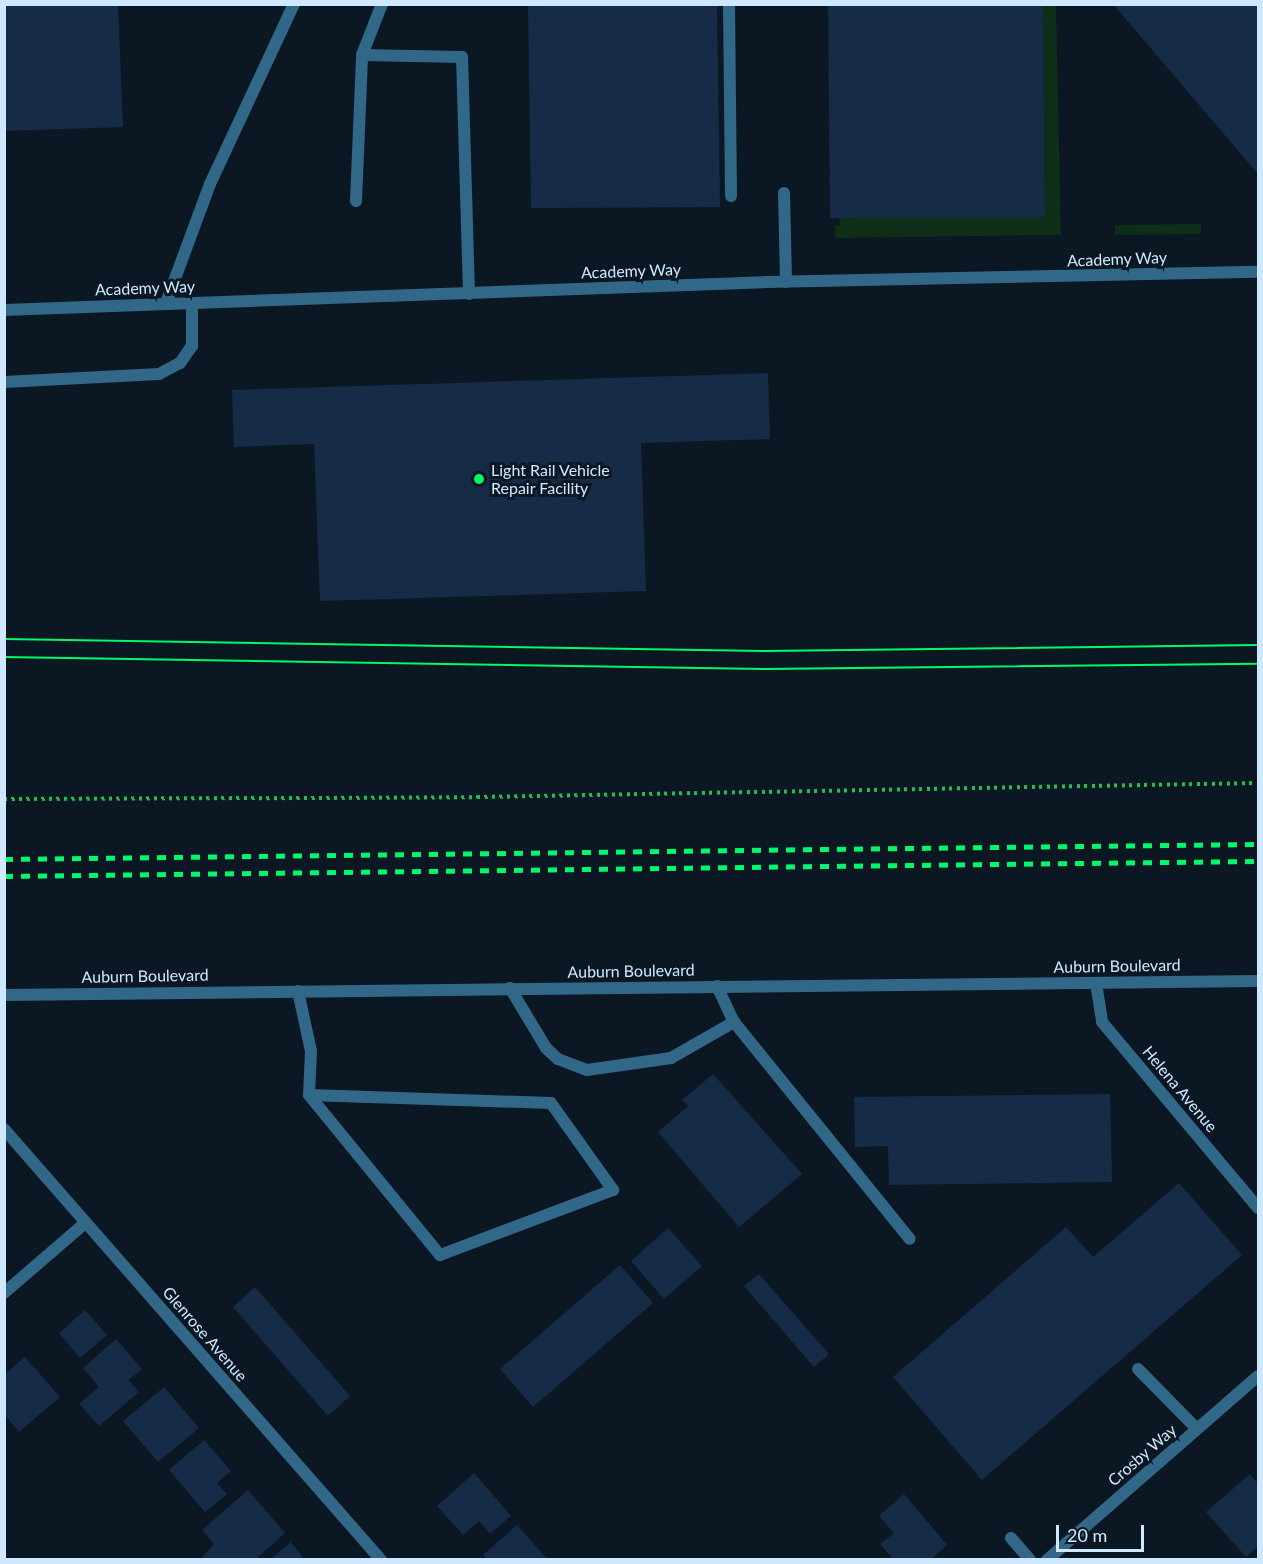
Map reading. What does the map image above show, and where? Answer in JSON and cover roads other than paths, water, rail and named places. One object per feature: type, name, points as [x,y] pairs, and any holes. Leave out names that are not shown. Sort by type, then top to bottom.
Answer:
[{"type":"street","points":[[166,303],[210,184],[294,4]]},
{"type":"street","points":[[356,201],[362,55],[382,4]]},
{"type":"street","points":[[729,4],[731,196]]},
{"type":"street","points":[[362,55],[462,57],[469,294]]},
{"type":"street","points":[[784,193],[786,282]]},
{"type":"street","name":"Academy Way","points":[[4,310],[786,282],[1258,272]]},
{"type":"street","points":[[4,382],[159,374],[180,363],[192,346],[192,303]]},
{"type":"street","name":"Auburn Boulevard","points":[[4,994],[1258,981]]},
{"type":"street","name":"Helena Avenue","points":[[1096,982],[1102,1022],[1258,1208]]},
{"type":"street","points":[[717,986],[734,1022],[910,1239]]},
{"type":"street","points":[[510,988],[546,1048],[558,1059],[587,1070],[671,1058],[734,1022]]},
{"type":"street","points":[[298,991],[311,1051],[309,1095],[440,1255],[613,1190],[551,1103],[309,1095]]},
{"type":"street","name":"Glenrose Avenue","points":[[4,1129],[381,1560]]},
{"type":"street","points":[[4,1293],[85,1223]]},
{"type":"street","points":[[1138,1369],[1197,1429]]},
{"type":"street","name":"Crosby Way","points":[[1047,1560],[1258,1376]]},
{"type":"street","points":[[1011,1538],[1030,1560]]},
{"type":"tram line","points":[[4,639],[765,651],[1258,645]]},
{"type":"tram line","points":[[4,657],[765,669],[1258,664]]},
{"type":"railway","points":[[4,859],[1258,844]]},
{"type":"railway","points":[[4,876],[1258,861]]},
{"type":"place","name":"Light Rail Vehicle Repair Facility","points":[[479,479]]}]
